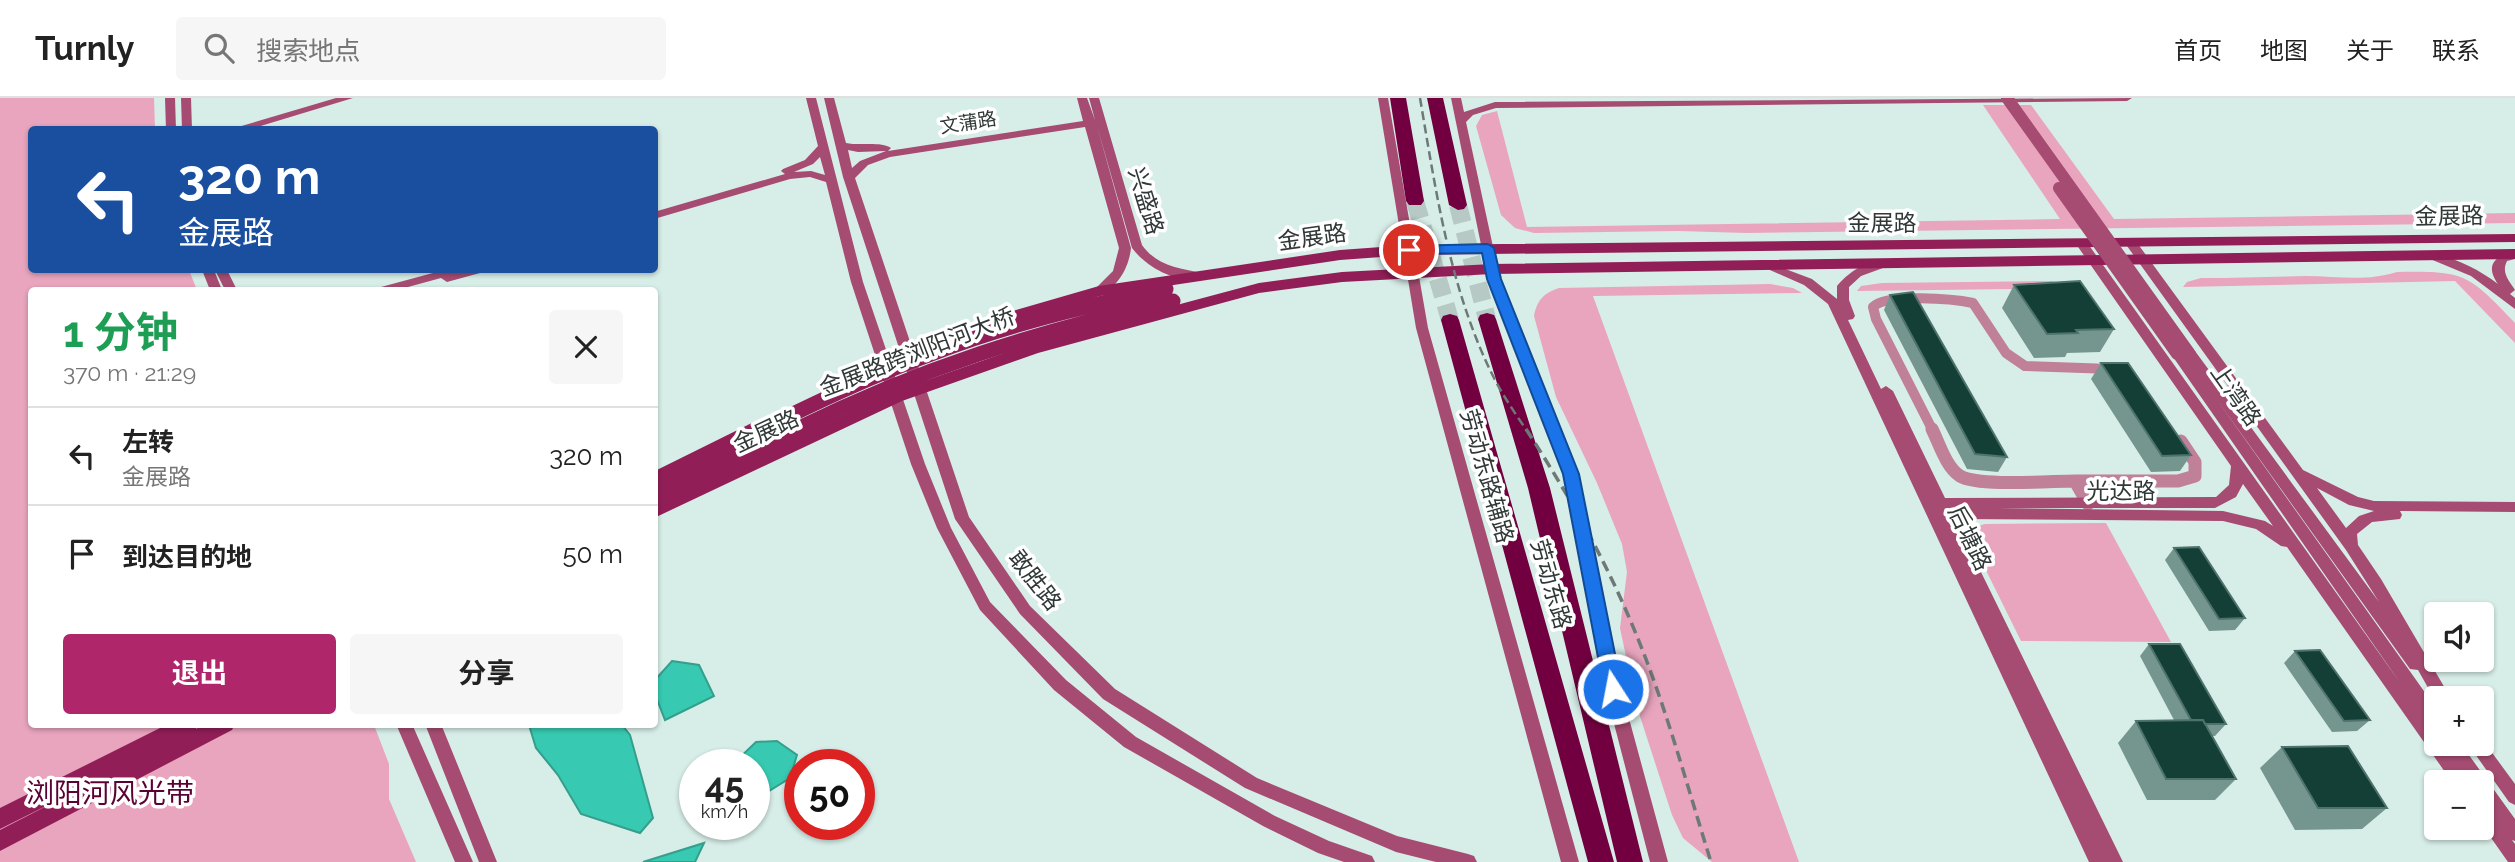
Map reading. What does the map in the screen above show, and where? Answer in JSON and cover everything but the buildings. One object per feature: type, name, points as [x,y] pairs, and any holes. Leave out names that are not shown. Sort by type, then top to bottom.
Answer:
[{"type":"highway","points":[[1398,98],[1415,201]]},
{"type":"highway","points":[[1435,98],[1458,205]]},
{"type":"highway","name":"劳动东路","points":[[1487,319],[1539,488],[1630,862]]},
{"type":"highway","name":"劳动东路","points":[[1450,320],[1601,862]]},
{"type":"main road","points":[[170,98],[172,126]]},
{"type":"main road","points":[[186,98],[187,126]]},
{"type":"main road","points":[[247,126],[348,98]]},
{"type":"main road","points":[[264,126],[362,98]]},
{"type":"main road","points":[[811,98],[857,282],[896,397],[944,528],[985,606],[1060,685],[1130,742],[1269,821],[1324,847],[1366,862]]},
{"type":"main road","name":"敢胜路","points":[[829,98],[849,177],[962,519],[1025,610],[1109,694],[1251,783],[1396,844],[1468,862]]},
{"type":"main road","name":"兴盛路","points":[[1082,98],[1094,119],[1140,253],[1148,261],[1170,271],[1199,276]]},
{"type":"main road","name":"兴盛路","points":[[1094,98],[1094,119],[1125,248],[1122,268],[1114,279],[1099,291]]},
{"type":"main road","name":"劳动东路辅路","points":[[1383,98],[1422,328],[1570,862]]},
{"type":"main road","points":[[1456,98],[1492,269],[1571,474],[1613,689],[1659,862]]},
{"type":"main road","points":[[1475,98],[1494,101],[1573,101],[1794,98]]},
{"type":"main road","name":"上湾路","points":[[1996,98],[2183,354],[2433,686]]},
{"type":"main road","name":"上湾路","points":[[2007,98],[2424,704]]},
{"type":"main road","points":[[1461,122],[1469,113],[1495,105],[2127,98]]},
{"type":"main road","name":"文蒲路","points":[[842,145],[877,149],[1094,119]]},
{"type":"main road","name":"文蒲路","points":[[849,177],[864,163],[888,154],[1094,119]]},
{"type":"main road","points":[[658,210],[801,167],[816,156],[822,147]]},
{"type":"main road","points":[[658,215],[789,176],[811,174],[831,180]]},
{"type":"main road","name":"金展路","points":[[658,469],[886,364],[970,331],[1099,291],[1340,255],[1488,248],[2515,238]]},
{"type":"main road","name":"上湾路","points":[[2131,243],[2351,546],[2388,603],[2436,686]]},
{"type":"main road","name":"上湾路","points":[[2082,244],[2452,770]]},
{"type":"main road","points":[[2515,255],[2502,259],[2498,271],[2515,297]]},
{"type":"main road","name":"金展路","points":[[1169,295],[1259,288],[1342,277],[1492,269],[2515,255]]},
{"type":"main road","points":[[2424,256],[2451,261],[2473,271],[2494,285],[2515,305]]},
{"type":"main road","name":"后塘路","points":[[1880,265],[1851,277],[1843,286],[1843,300],[2098,862]]},
{"type":"main road","name":"后塘路","points":[[1767,266],[1808,282],[1833,302],[2114,862]]},
{"type":"main road","name":"金展路","points":[[1169,295],[1251,270]]},
{"type":"main road","points":[[396,287],[445,273]]},
{"type":"main road","points":[[416,287],[465,273]]},
{"type":"main road","name":"金展路","points":[[658,509],[755,461],[896,397],[1033,349],[1259,288]]},
{"type":"main road","name":"金展路跨浏阳河大桥","points":[[658,480],[797,412],[935,352],[1060,312],[1169,295]]},
{"type":"main road","name":"金展路跨浏阳河大桥","points":[[658,498],[842,407],[915,376],[1024,337],[1169,295]]},
{"type":"main road","name":"光达路","points":[[1937,508],[2215,503],[2233,494],[2237,485],[2238,468],[2235,462]]},
{"type":"main road","points":[[2294,468],[2331,491],[2363,504],[2383,507],[2515,508]]},
{"type":"main road","name":"光达路","points":[[1937,508],[2222,516],[2260,525],[2281,537],[2299,553]]},
{"type":"main road","points":[[2351,546],[2349,539],[2352,529],[2367,518],[2390,515],[2515,517]]},
{"type":"main road","points":[[0,819],[180,728]]},
{"type":"main road","points":[[0,841],[217,728]]},
{"type":"main road","points":[[406,728],[464,862]]},
{"type":"main road","points":[[435,728],[488,862]]},
{"type":"main road","points":[[2485,756],[2515,797]]},
{"type":"main road","points":[[2494,804],[2515,833]]},
{"type":"main road","points":[[2494,829],[2515,858]]},
{"type":"street","points":[[2123,371],[2034,368],[2018,362],[2006,353],[1978,308],[1967,301],[1888,299],[1876,303],[1873,307],[1876,319],[1942,449],[1959,475],[1984,482],[2188,480],[2194,476],[2197,469],[2172,428]]},
{"type":"street","points":[[2076,481],[2088,504]]},
{"type":"green space","name":"浏阳河风光带","points":[[0,98],[154,98],[155,126],[28,126],[28,273],[190,273],[196,287],[28,287],[28,728],[375,728],[389,764],[389,799],[416,862],[0,862]]},
{"type":"green space","points":[[1983,105],[2031,105],[2114,219],[2515,213],[2515,223],[1747,233],[1534,233],[1515,228],[1501,215],[1476,126],[1482,115],[1497,111],[1527,227],[2060,219]]},
{"type":"green space","points":[[2397,272],[2452,275],[2475,285],[2515,323],[2515,343],[2455,281],[2183,287],[2187,282],[2201,278],[2363,278]]},
{"type":"green space","points":[[2051,281],[2082,288],[1857,291],[1861,286],[1882,283]]},
{"type":"green space","points":[[1770,284],[1793,288],[1802,293],[1593,296],[1799,862],[1712,862],[1683,838],[1672,815],[1636,704],[1620,628],[1627,572],[1622,544],[1597,483],[1556,397],[1534,316],[1542,298],[1559,288]]},
{"type":"green space","points":[[2106,523],[2171,642],[2021,641],[1974,546],[1971,536],[1975,527],[1985,524]]},
{"type":"shaded area","points":[[672,661],[699,665],[714,696],[665,720],[658,702],[658,677]]},
{"type":"shaded area","points":[[530,728],[624,728],[630,735],[653,818],[640,833],[581,814],[558,775],[536,748]]},
{"type":"shaded area","points":[[777,741],[788,749],[784,749],[784,782],[770,790],[770,749],[749,749],[756,742]]},
{"type":"shaded area","points":[[704,843],[695,862],[643,862]]},
{"type":"tunnel","points":[[1415,201],[1450,320]]},
{"type":"tunnel","points":[[1458,205],[1487,319]]},
{"type":"railway","points":[[1420,98],[1446,240],[1466,310],[1493,376],[1527,431]]},
{"type":"railway","points":[[1526,429],[1581,520],[1606,567],[1641,645],[1663,706],[1711,862]]},
{"type":"route","points":[[1409,250],[1488,248],[1494,279],[1571,474],[1613,689]]}]
